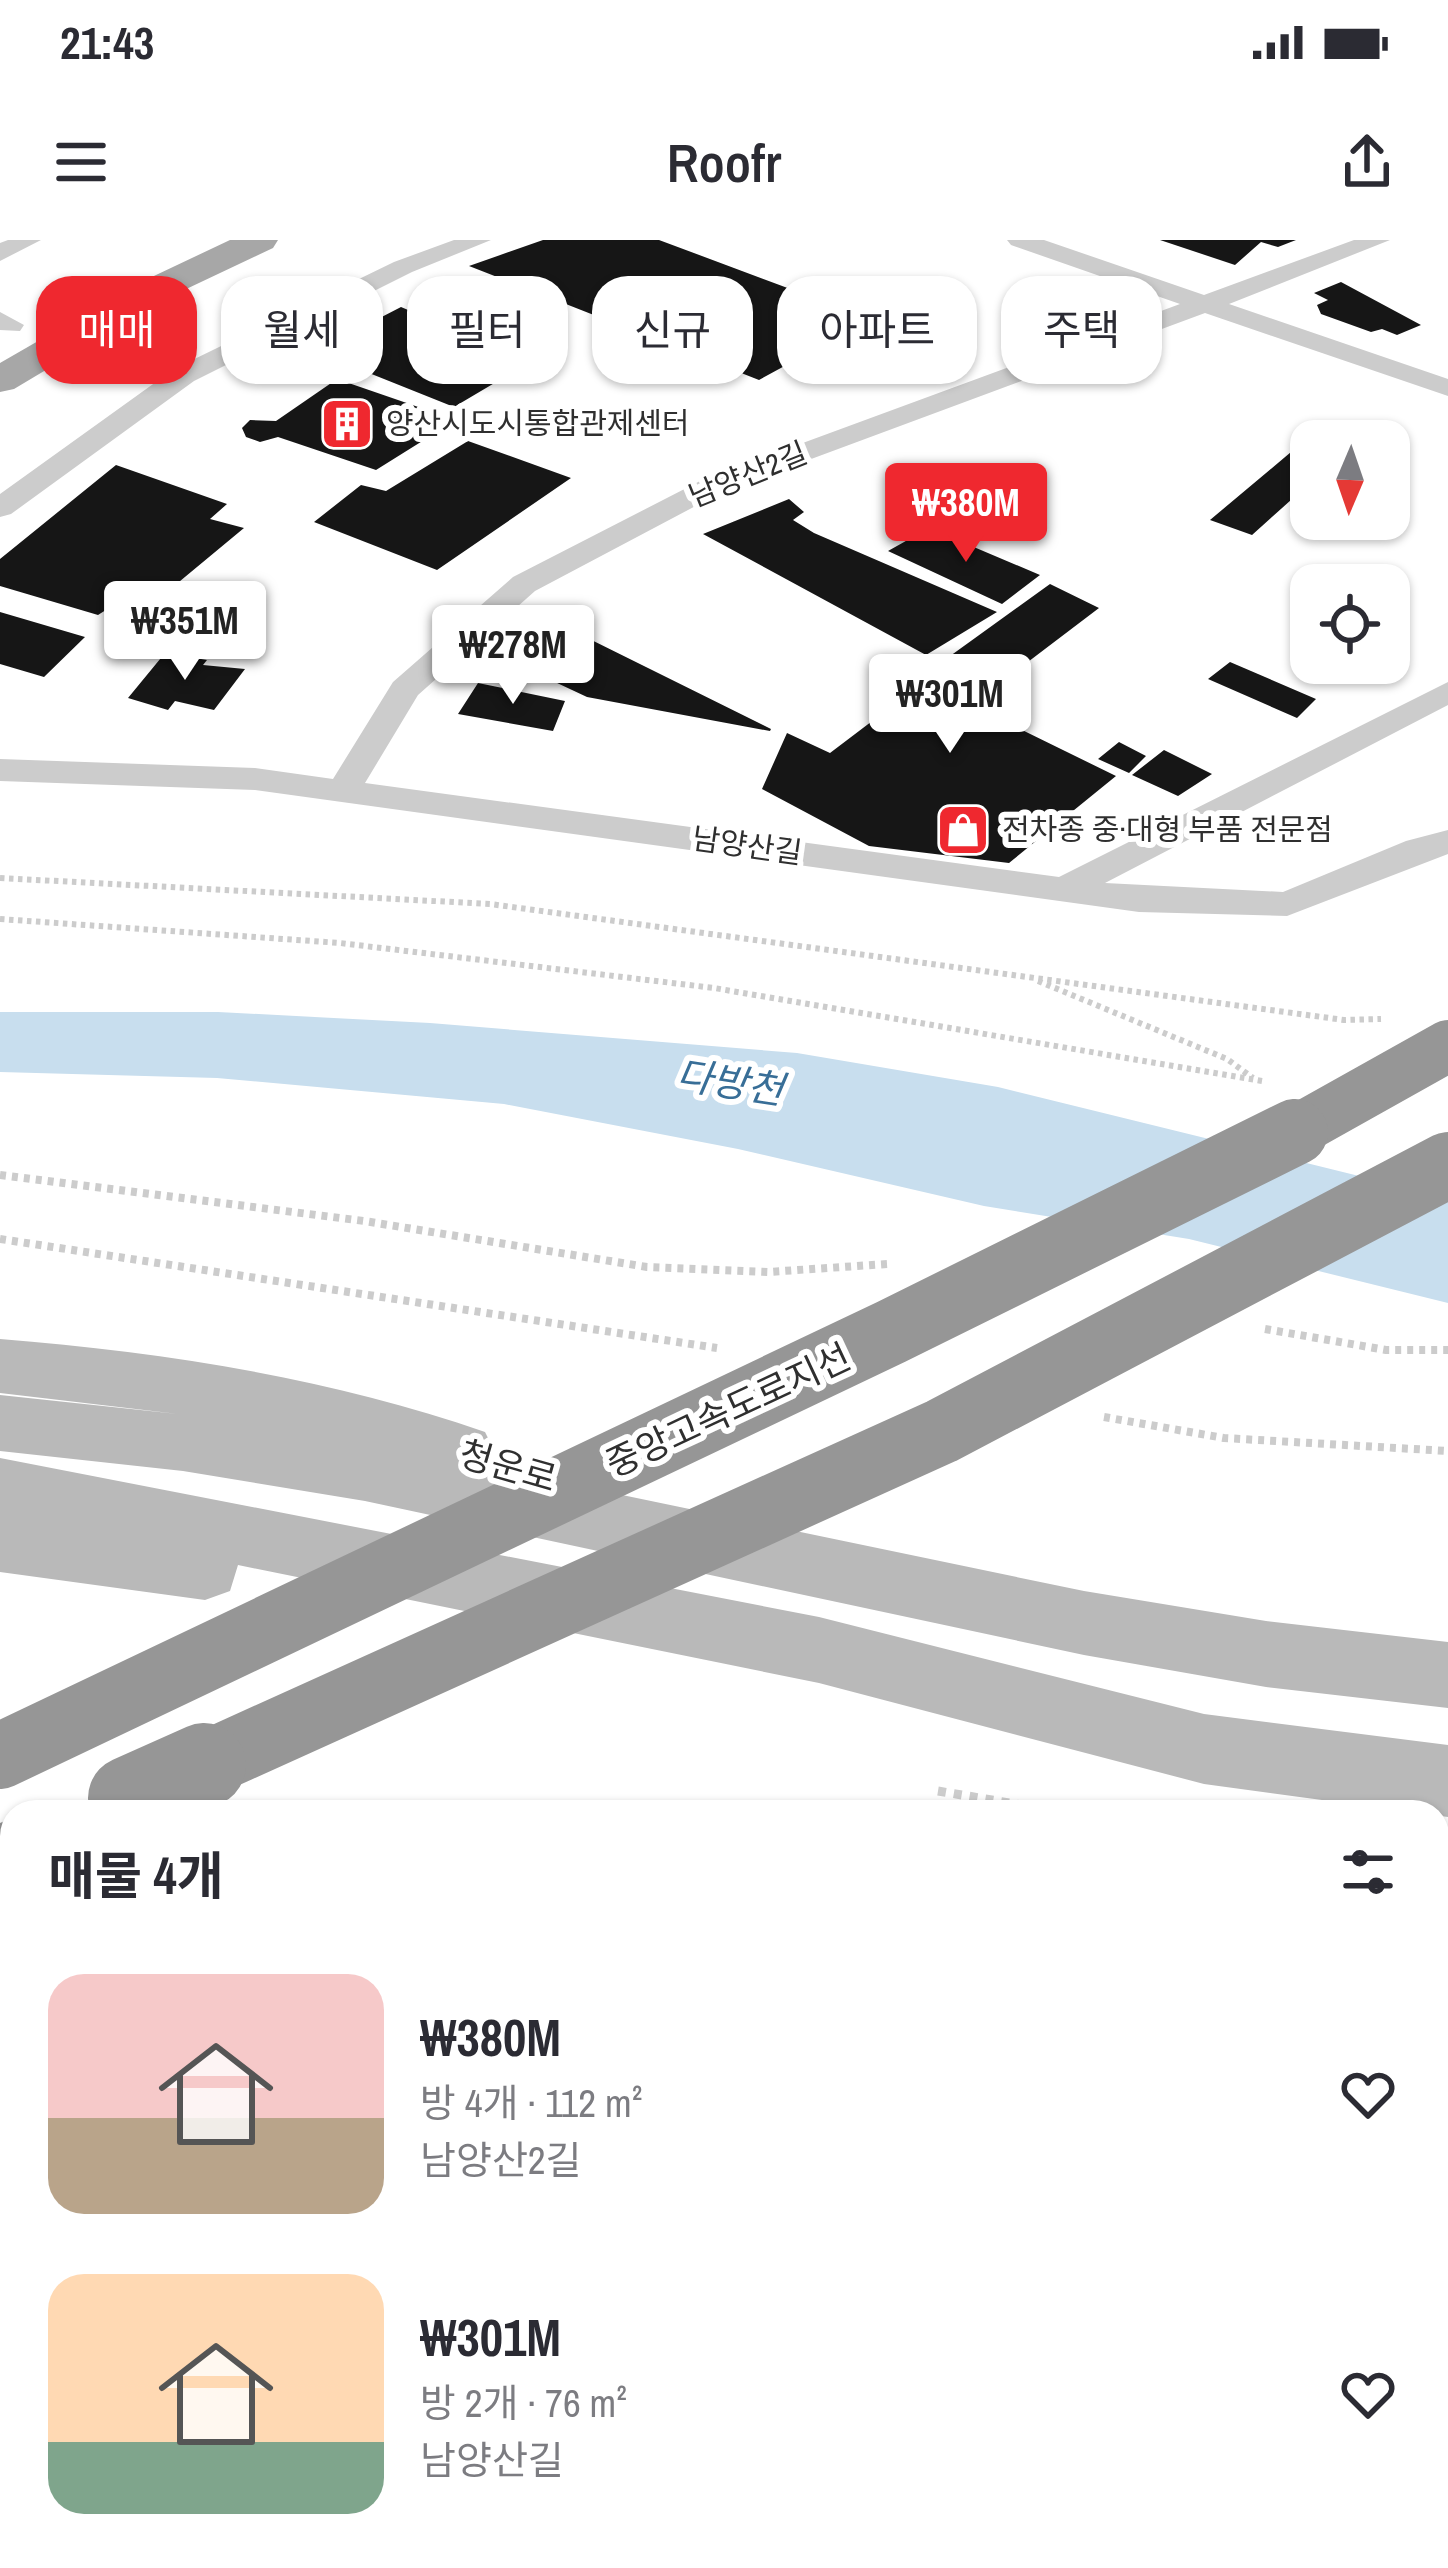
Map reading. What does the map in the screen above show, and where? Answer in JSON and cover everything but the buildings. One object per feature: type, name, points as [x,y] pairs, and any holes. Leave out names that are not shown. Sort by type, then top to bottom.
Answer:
[{"type":"highway","name":"중앙고속도로지선","points":[[0,1756],[947,1305],[1295,1132],[1448,1046]]},
{"type":"highway","points":[[156,1800],[622,1576],[942,1431],[1448,1166]]},
{"type":"main road","points":[[104,276],[181,240]]},
{"type":"main road","points":[[0,380],[150,292],[260,240]]},
{"type":"main road","points":[[4,326],[36,312]]},
{"type":"main road","name":"청운로","points":[[0,1366],[63,1370],[349,1420],[1006,1609]]},
{"type":"main road","name":"청운로","points":[[0,1423],[74,1429],[456,1486],[1006,1609],[1334,1666],[1448,1676]]},
{"type":"main road","points":[[0,1487],[819,1650],[1204,1749],[1448,1781]]},
{"type":"main road","points":[[0,1542],[819,1650]]},
{"type":"street","points":[[0,253],[28,240]]},
{"type":"street","points":[[0,508],[184,375],[403,267],[478,240]]},
{"type":"street","points":[[1020,240],[1448,388]]},
{"type":"street","name":"남양산2길","points":[[343,791],[405,689],[524,584],[712,486],[1377,240]]},
{"type":"street","points":[[1063,890],[1448,692]]},
{"type":"street","name":"남양산길","points":[[0,770],[254,779],[1139,900],[1287,904],[1419,849],[1448,842]]},
{"type":"path","points":[[0,878],[490,904],[1344,1020],[1386,1019]]},
{"type":"path","points":[[0,920],[340,943],[714,988],[1274,1083]]},
{"type":"path","points":[[1027,976],[1227,1059],[1254,1079]]},
{"type":"path","points":[[0,1175],[269,1207],[447,1233],[569,1258],[722,1272],[824,1272],[905,1262]]},
{"type":"path","points":[[1262,1328],[1387,1350],[1448,1350]]},
{"type":"path","points":[[938,1791],[992,1800]]},
{"type":"water","name":"다방천","points":[[0,1012],[218,1012],[430,1023],[797,1053],[998,1087],[1448,1198],[1448,1303],[1189,1239],[984,1206],[738,1149],[504,1104],[217,1078],[0,1072]]},
{"type":"place","name":"양산시도시통합관제센터","points":[[347,424]]},
{"type":"place","name":"전차종 중·대형 부품 전문점","points":[[963,830]]}]
